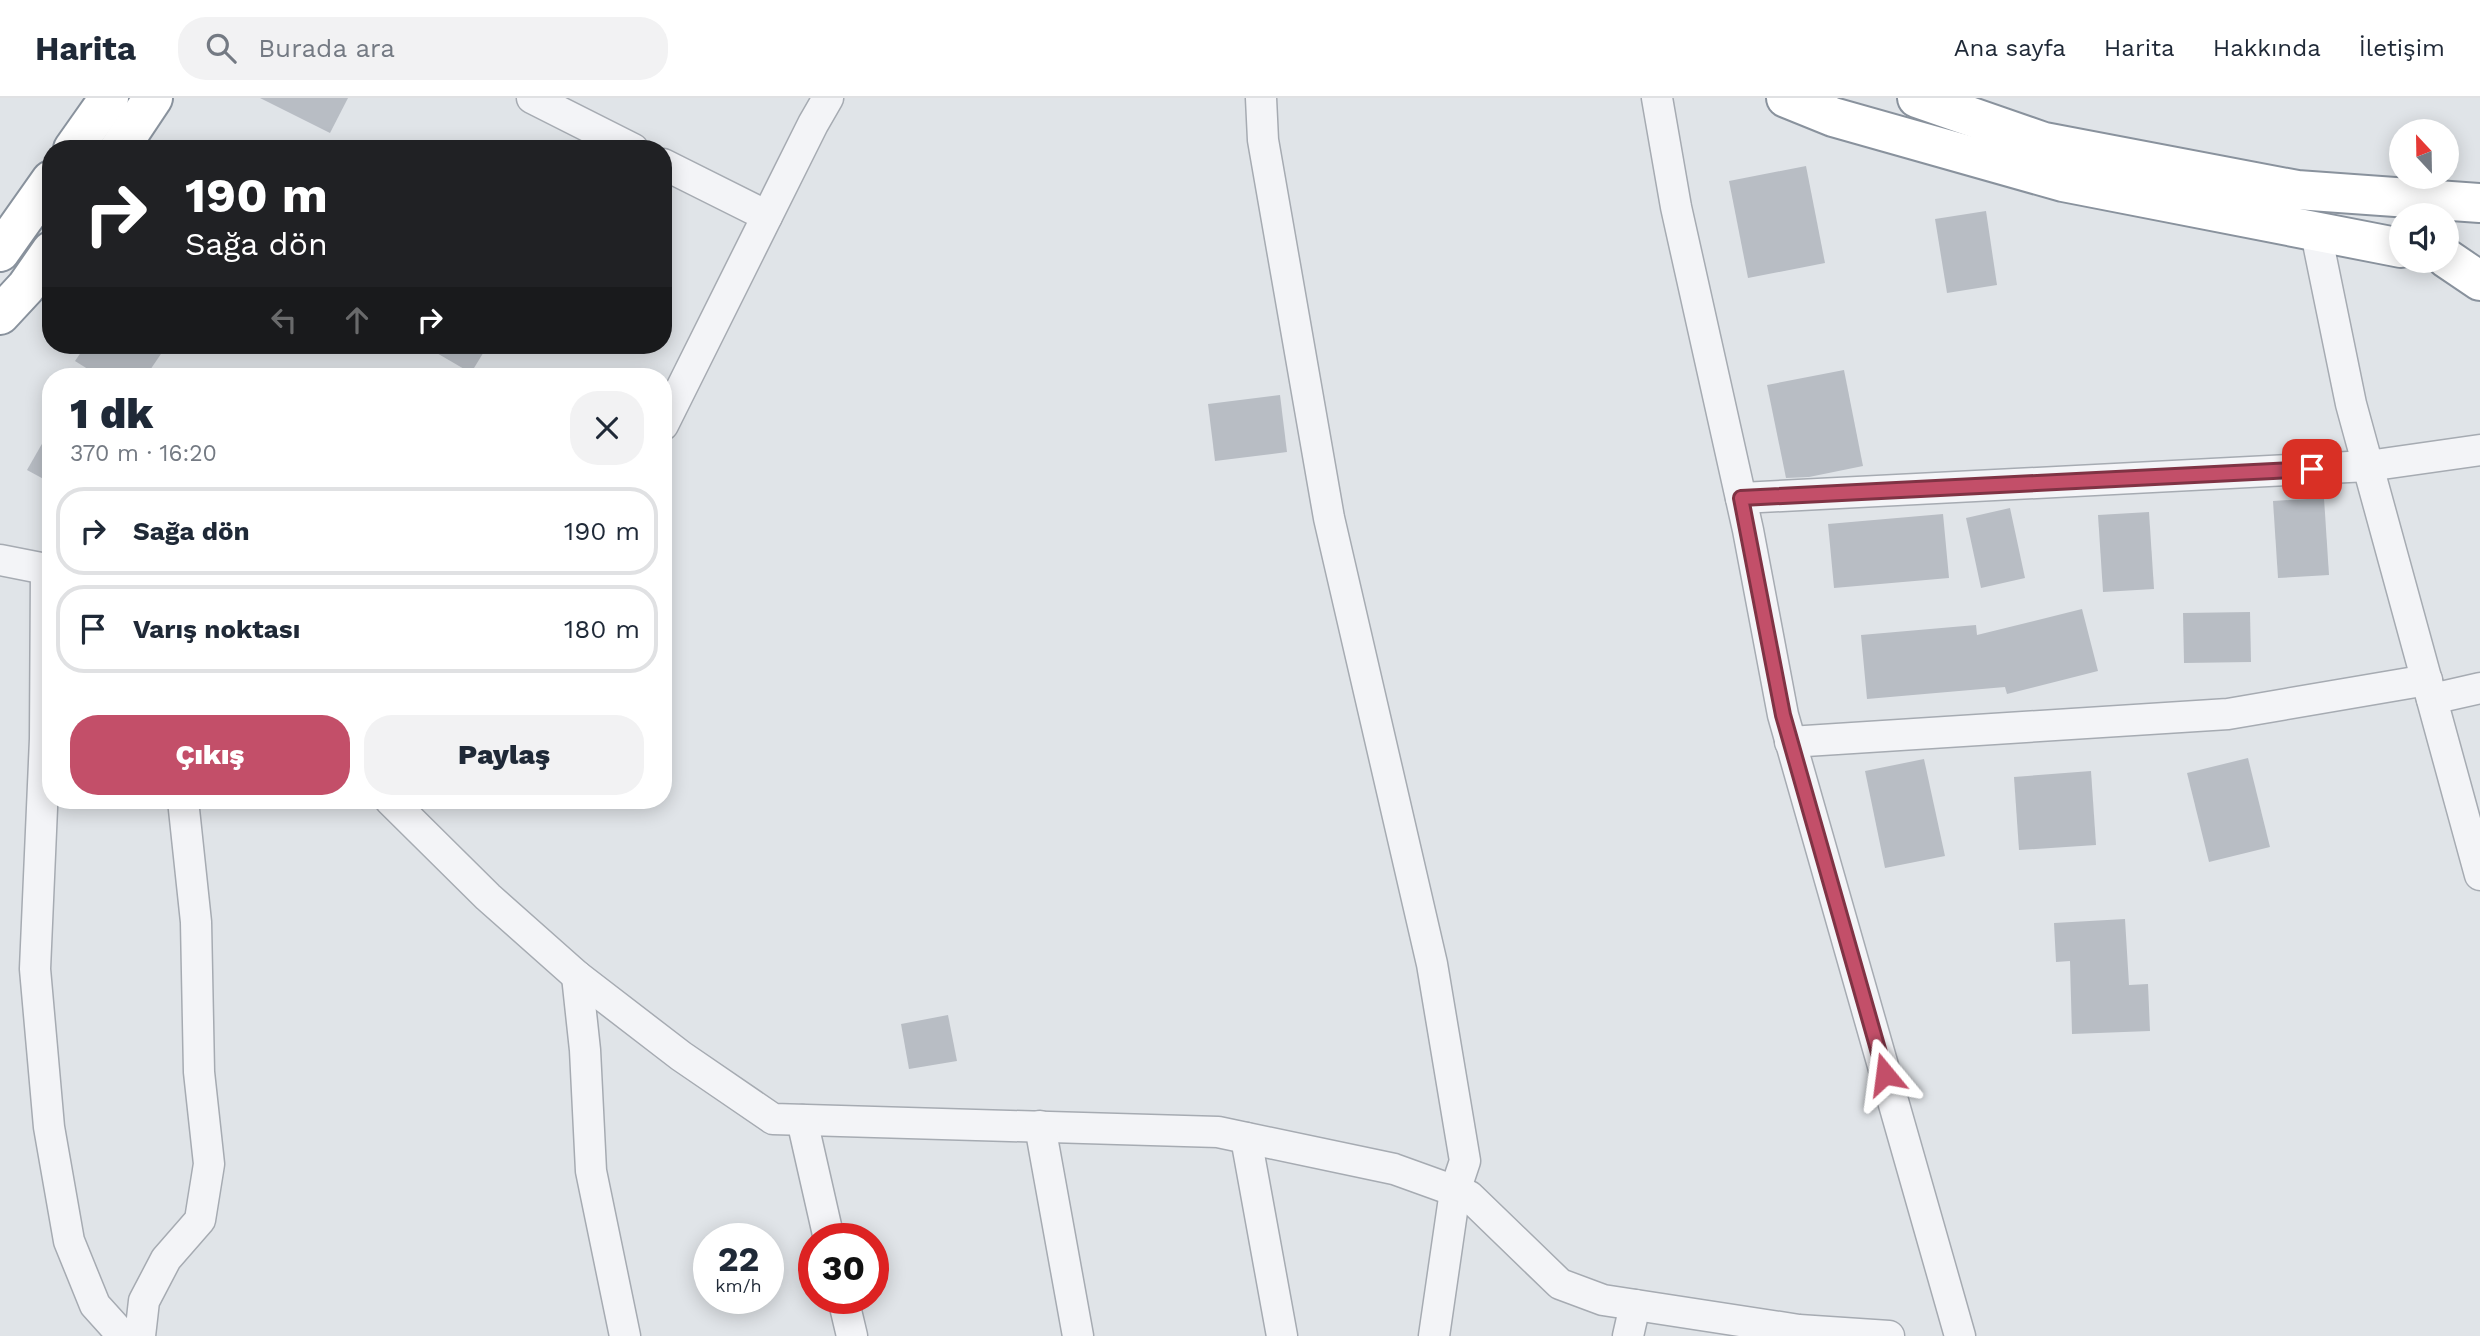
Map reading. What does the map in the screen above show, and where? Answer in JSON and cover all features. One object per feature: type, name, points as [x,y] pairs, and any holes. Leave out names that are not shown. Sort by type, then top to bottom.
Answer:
[{"type":"highway","points":[[79,140],[108,98]]},
{"type":"highway","points":[[125,140],[153,98]]},
{"type":"highway","points":[[1786,98],[1833,117],[2063,182],[2389,246]]},
{"type":"highway","points":[[1917,98],[2045,142],[2297,190],[2480,203]]},
{"type":"highway","points":[[0,252],[42,193]]},
{"type":"highway","points":[[2459,259],[2480,262]]},
{"type":"highway","points":[[0,315],[26,287],[42,264]]},
{"type":"highway","points":[[2459,266],[2480,281]]},
{"type":"street","points":[[532,98],[615,140]]},
{"type":"street","points":[[672,407],[828,98]]},
{"type":"street","points":[[1261,98],[1264,140],[1329,518],[1432,964],[1465,1161],[1455,1191],[1434,1336]]},
{"type":"street","points":[[1657,98],[1676,207],[1741,498],[1783,715],[1959,1336]]},
{"type":"street","points":[[672,168],[767,216]]},
{"type":"street","points":[[2316,233],[2351,404],[2480,875]]},
{"type":"street","points":[[1741,498],[2368,466],[2480,450]]},
{"type":"street","points":[[0,560],[42,568]]},
{"type":"street","points":[[1790,742],[2228,714],[2429,690],[2480,688]]},
{"type":"street","points":[[42,808],[35,969],[49,1128],[69,1241],[95,1305],[123,1336]]},
{"type":"street","points":[[140,1336],[144,1301],[166,1259],[200,1220],[209,1164],[200,1072],[196,922],[184,809]]},
{"type":"street","points":[[399,809],[488,897],[577,975],[681,1056],[773,1119],[1218,1132],[1394,1169],[1469,1196],[1560,1284],[1603,1300],[1799,1330],[1889,1336]]},
{"type":"street","points":[[577,975],[585,1050],[591,1171],[625,1336]]},
{"type":"street","points":[[802,1120],[825,1223]]},
{"type":"street","points":[[1040,1126],[1078,1336]]},
{"type":"street","points":[[1246,1138],[1282,1336]]},
{"type":"street","points":[[1628,1336],[1635,1305]]},
{"type":"street","points":[[847,1314],[852,1336]]},
{"type":"building","points":[[260,98],[348,98],[330,133]]},
{"type":"building","points":[[1806,166],[1825,263],[1748,278],[1729,181]]},
{"type":"building","points":[[1986,211],[1997,285],[1947,293],[1935,219]]},
{"type":"building","points":[[80,354],[161,354],[151,368],[86,368],[75,361]]},
{"type":"building","points":[[438,354],[483,354],[474,368],[462,368]]},
{"type":"building","points":[[1844,370],[1863,466],[1809,477],[1786,478],[1767,385]]},
{"type":"building","points":[[1280,395],[1287,452],[1215,461],[1208,404]]},
{"type":"building","points":[[42,444],[42,478],[27,470]]},
{"type":"building","points":[[2324,498],[2329,575],[2278,578],[2273,501]]},
{"type":"building","points":[[2010,508],[2025,578],[1981,588],[1966,518]]},
{"type":"building","points":[[2149,512],[2154,589],[2103,592],[2098,515]]},
{"type":"building","points":[[1943,514],[1949,578],[1834,588],[1828,524]]},
{"type":"building","points":[[2082,609],[2098,671],[2007,694],[2005,687],[1867,699],[1861,635],[1976,625],[1977,635]]},
{"type":"building","points":[[2250,612],[2251,662],[2184,663],[2183,613]]},
{"type":"building","points":[[2248,758],[2270,847],[2209,862],[2187,773]]},
{"type":"building","points":[[1924,759],[1945,856],[1885,868],[1865,771]]},
{"type":"building","points":[[2091,771],[2096,845],[2019,850],[2014,777]]},
{"type":"building","points":[[2125,919],[2129,985],[2148,984],[2150,1031],[2072,1034],[2070,961],[2056,962],[2054,923]]},
{"type":"building","points":[[948,1015],[957,1061],[909,1069],[901,1024]]},
{"type":"route","points":[[1885,1074],[1783,715],[1741,498],[2312,469]]}]
